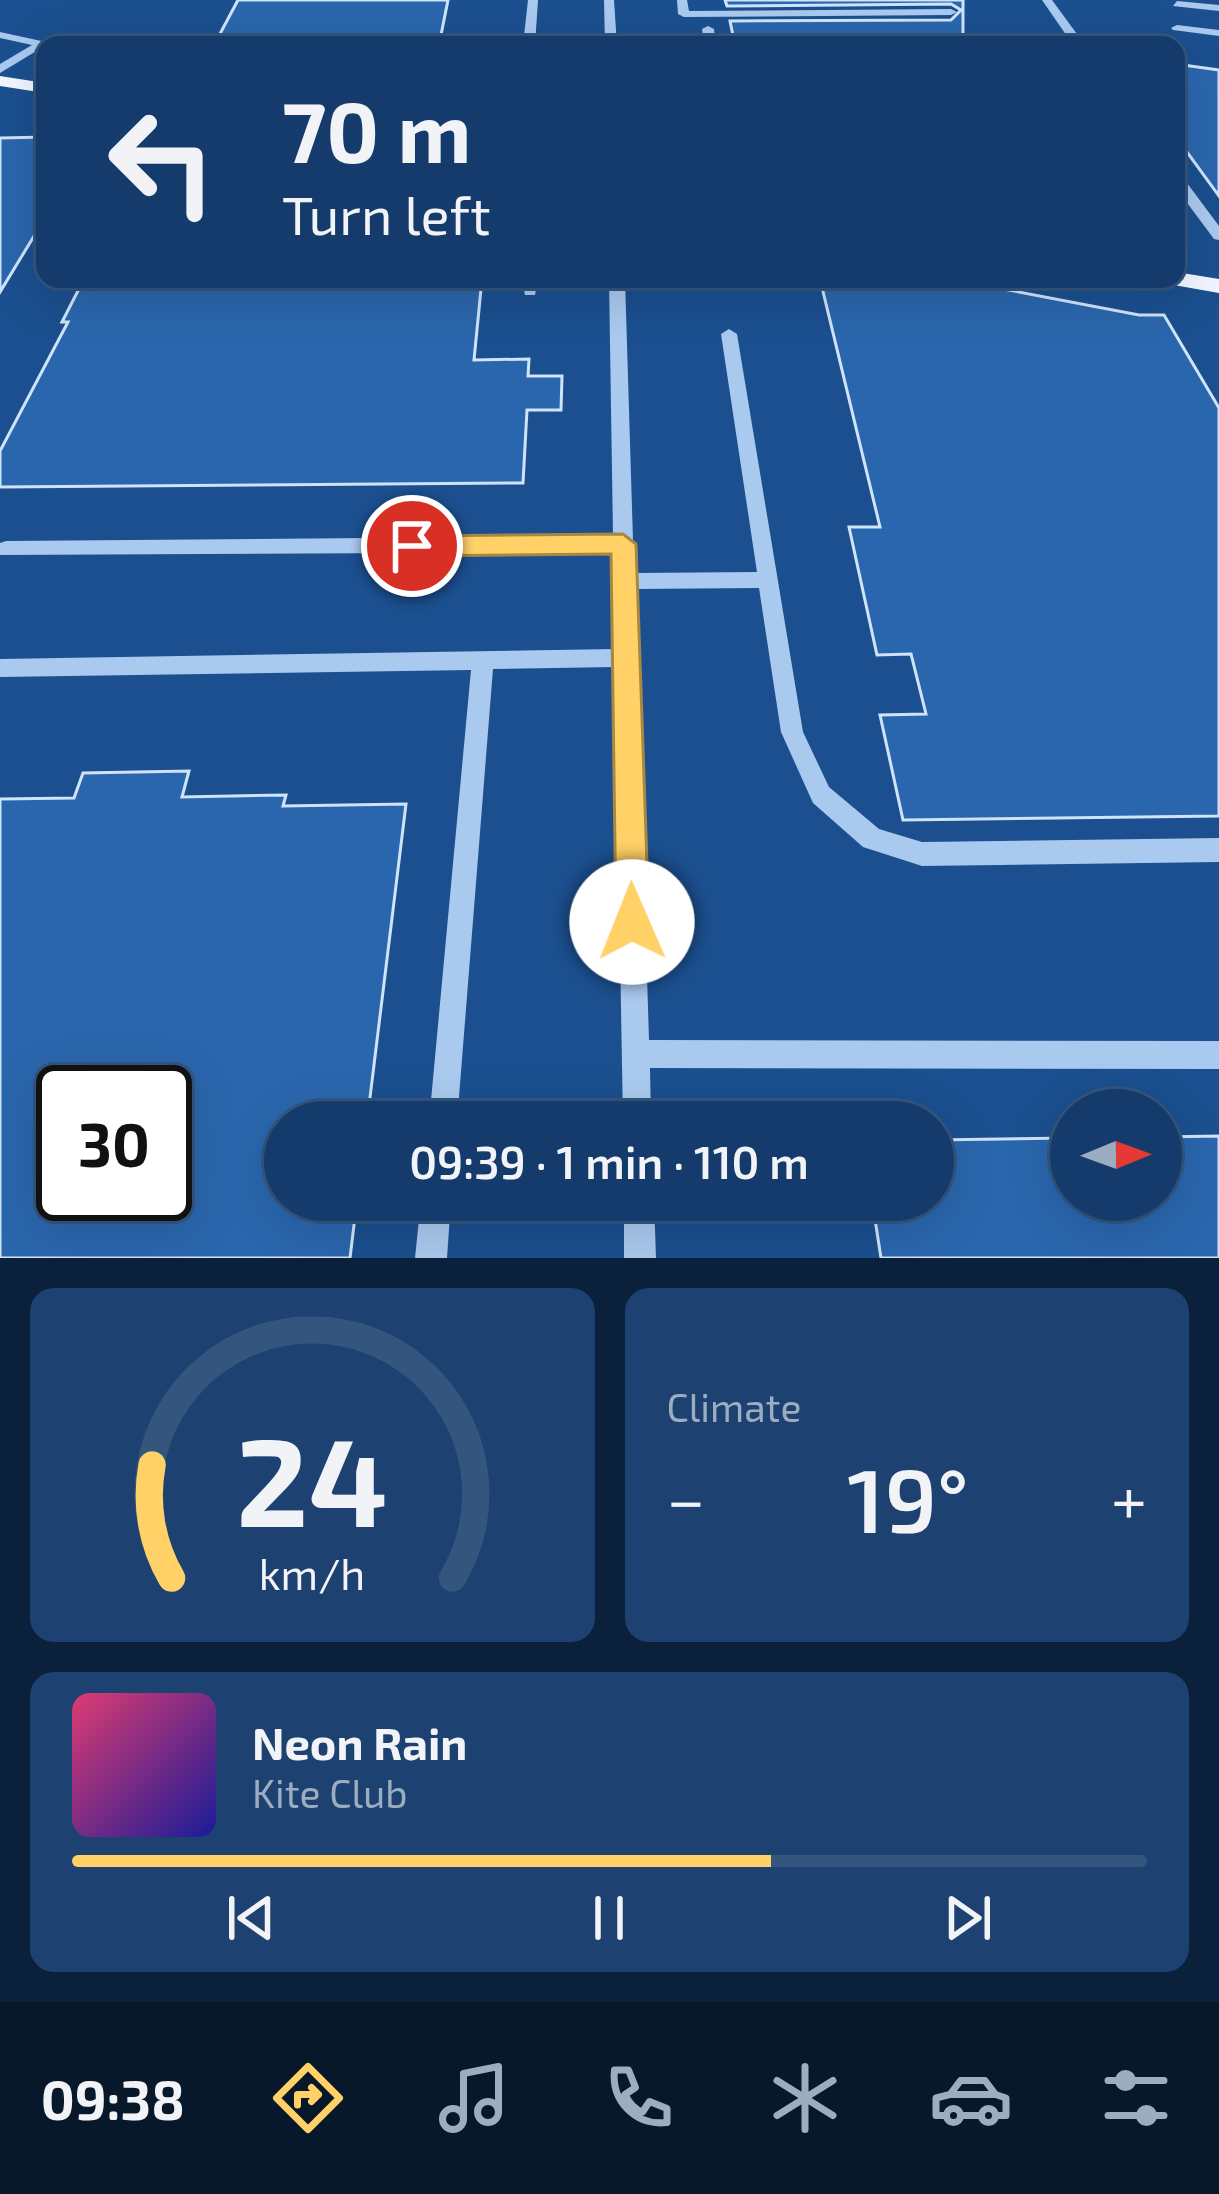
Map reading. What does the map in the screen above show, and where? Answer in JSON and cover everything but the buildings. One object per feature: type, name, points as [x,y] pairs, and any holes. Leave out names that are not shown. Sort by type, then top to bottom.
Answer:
[{"type":"main road","points":[[0,81],[36,87]]},
{"type":"main road","points":[[1185,280],[1219,286]]},
{"type":"street","points":[[530,36],[533,0]]},
{"type":"street","points":[[609,0],[611,36]]},
{"type":"street","points":[[682,0],[684,14],[951,12]]},
{"type":"street","points":[[1047,0],[1073,36]]},
{"type":"street","points":[[1177,4],[1219,8]]},
{"type":"street","points":[[1177,28],[1219,33]]},
{"type":"street","points":[[708,29],[709,36]]},
{"type":"street","points":[[0,35],[36,43]]},
{"type":"street","points":[[0,69],[36,48]]},
{"type":"street","points":[[1185,190],[1219,236]]},
{"type":"street","points":[[617,288],[636,1101]]},
{"type":"street","points":[[730,334],[792,732],[820,796],[872,839],[922,854],[1219,850]]},
{"type":"street","points":[[6,549],[623,544]]},
{"type":"street","points":[[625,581],[768,580]]},
{"type":"street","points":[[0,668],[627,658]]},
{"type":"street","points":[[445,1101],[483,659]]},
{"type":"street","points":[[635,1054],[1219,1055]]},
{"type":"street","points":[[431,1258],[434,1221]]},
{"type":"street","points":[[639,1221],[640,1258]]},
{"type":"route","points":[[412,546],[623,544],[632,922]]}]
